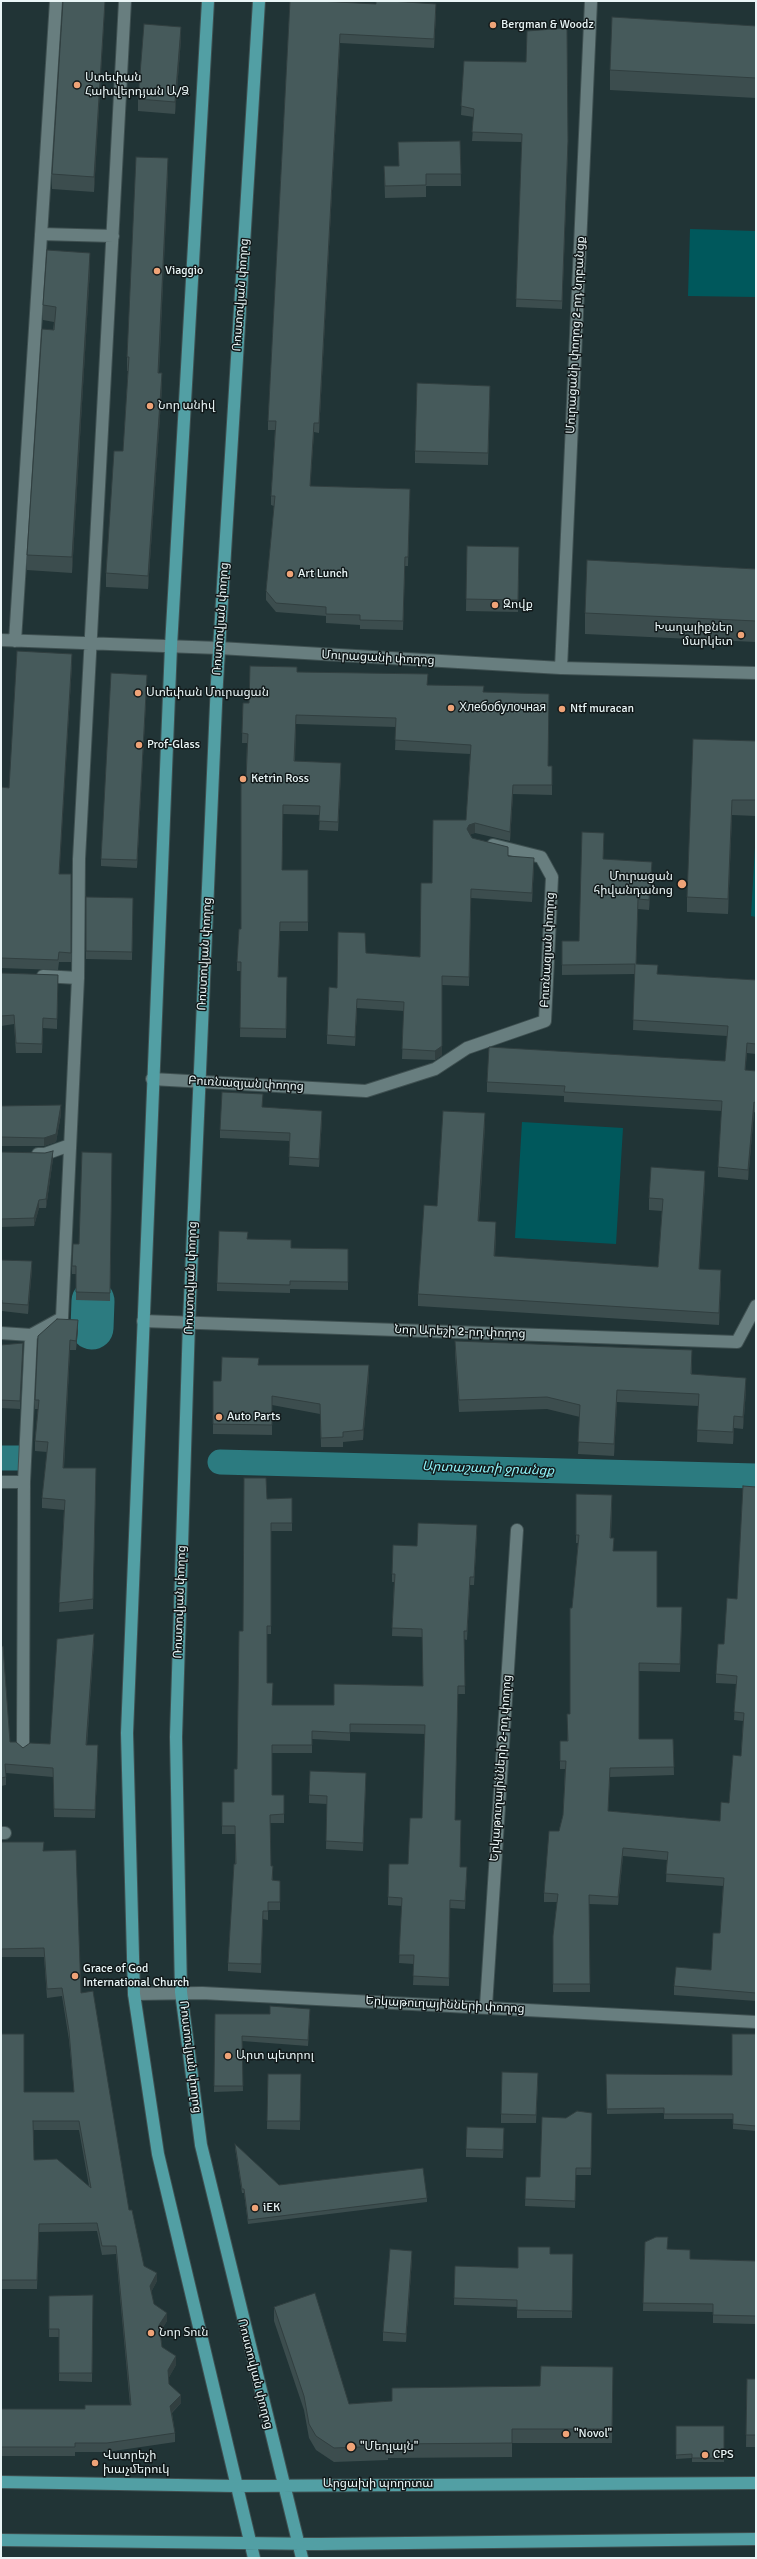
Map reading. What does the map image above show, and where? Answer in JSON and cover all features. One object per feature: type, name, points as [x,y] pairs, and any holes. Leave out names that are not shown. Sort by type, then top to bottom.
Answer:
[{"type":"main road","points":[[208,1],[171,646],[152,1079],[127,1734],[134,1994],[158,2154],[235,2486],[254,2558]]},
{"type":"main road","name":"Ռոստովյան փողոց","points":[[259,1],[219,648],[189,1322],[176,1737],[181,1992],[201,2146],[302,2558]]},
{"type":"main road","name":"Արցախի պողոտա","points":[[1,2482],[235,2486],[756,2483]]},
{"type":"main road","points":[[1,2540],[299,2543],[756,2539]]},
{"type":"street","points":[[15,640],[56,1]]},
{"type":"street","points":[[1,1333],[31,1335],[62,1318],[78,978],[79,859],[125,1]]},
{"type":"street","name":"Մուրացանի փողոց 2-րդ նրբանցք","points":[[561,668],[591,1]]},
{"type":"street","points":[[41,234],[113,236]]},
{"type":"street","name":"Մուրացանի փողոց","points":[[1,640],[219,648],[561,668],[756,673]]},
{"type":"street","name":"Բուռնազյան փողոց","points":[[152,1079],[366,1091],[435,1069],[467,1048],[545,1021],[552,877],[540,857],[481,842]]},
{"type":"street","points":[[32,976],[78,978]]},
{"type":"street","points":[[23,1153],[45,1154],[70,1145]]},
{"type":"street","name":"Նոր Արեշի 2-րդ փողոց","points":[[143,1320],[737,1342],[756,1306]]},
{"type":"street","points":[[23,1749],[24,1482],[31,1335]]},
{"type":"street","points":[[1,1482],[24,1482]]},
{"type":"street","name":"Երկաթուղայինների 2-րդ փողոց","points":[[486,2006],[517,1530]]},
{"type":"street","name":"Երկաթուղայինների փողոց","points":[[134,1994],[181,1992],[486,2006],[756,2022]]},
{"type":"shaded area","points":[[690,229],[756,231],[756,297],[688,296]]},
{"type":"shaded area","points":[[756,830],[756,917],[751,916]]},
{"type":"shaded area","points":[[522,1122],[623,1128],[616,1244],[515,1238]]},
{"type":"building","points":[[63,1],[105,1],[94,177],[52,174]]},
{"type":"building","points":[[290,1],[376,4],[376,1],[390,1],[436,4],[434,39],[340,34],[319,423],[314,423],[310,486],[410,489],[408,557],[405,557],[403,621],[360,620],[360,615],[326,614],[326,607],[276,603],[266,591],[275,496],[271,496],[276,421],[268,421]]},
{"type":"building","points":[[612,17],[756,26],[756,78],[610,70]]},
{"type":"building","points":[[144,24],[181,27],[175,102],[138,99]]},
{"type":"building","points":[[567,28],[568,141],[562,301],[516,299],[522,134],[472,132],[474,109],[461,106],[464,61],[526,62],[527,31]]},
{"type":"building","points":[[460,141],[461,174],[426,174],[426,185],[385,186],[384,166],[399,166],[398,142]]},
{"type":"building","points":[[136,157],[168,158],[158,373],[162,373],[148,576],[106,573],[114,451],[123,451],[129,357],[127,357]]},
{"type":"building","points":[[47,250],[90,253],[72,557],[27,555],[42,329],[54,330],[56,307],[43,305]]},
{"type":"building","points":[[417,383],[490,386],[488,453],[415,451]]},
{"type":"building","points":[[467,546],[519,547],[518,600],[466,599]]},
{"type":"building","points":[[587,560],[756,569],[756,621],[585,613]]},
{"type":"building","points":[[17,651],[72,654],[59,874],[71,874],[71,953],[59,952],[58,960],[1,958],[1,787],[9,788]]},
{"type":"building","points":[[250,666],[297,667],[297,672],[428,674],[427,685],[484,686],[483,692],[549,694],[548,766],[552,766],[552,785],[513,785],[510,832],[475,823],[469,825],[467,829],[472,838],[508,847],[508,856],[534,858],[532,893],[471,889],[469,977],[442,976],[442,1046],[435,1051],[402,1049],[404,1002],[357,999],[355,1037],[327,1035],[329,987],[337,988],[338,932],[365,933],[366,953],[420,957],[421,883],[432,883],[433,820],[466,820],[471,745],[395,740],[396,718],[296,715],[294,761],[341,763],[338,822],[319,821],[320,806],[283,805],[282,870],[308,870],[308,922],[280,922],[278,977],[287,977],[286,1029],[240,1028],[241,962],[237,962],[239,929],[241,929],[241,779],[246,779],[248,734],[242,733],[243,703],[249,703]]},
{"type":"building","points":[[111,673],[147,675],[137,860],[101,859]]},
{"type":"building","points":[[693,739],[756,741],[756,800],[732,800],[728,899],[687,897]]},
{"type":"building","points":[[582,832],[604,833],[603,859],[652,862],[649,900],[638,899],[636,964],[658,965],[657,974],[756,980],[756,1044],[747,1043],[745,1070],[756,1071],[756,1103],[754,1102],[748,1170],[718,1167],[722,1101],[564,1092],[565,1086],[487,1082],[489,1047],[725,1061],[728,1026],[633,1020],[635,964],[562,965],[562,941],[579,941]]},
{"type":"building","points":[[86,897],[133,898],[132,952],[86,951]]},
{"type":"building","points":[[1,973],[58,975],[57,1019],[43,1018],[42,1044],[16,1043],[14,1015],[1,1016]]},
{"type":"building","points":[[222,1092],[263,1094],[262,1107],[322,1111],[319,1159],[289,1157],[290,1133],[220,1130]]},
{"type":"building","points":[[61,1105],[56,1134],[44,1138],[1,1137],[1,1106]]},
{"type":"building","points":[[443,1111],[485,1113],[478,1221],[496,1222],[494,1256],[658,1267],[663,1199],[649,1198],[651,1167],[705,1171],[699,1269],[721,1270],[719,1313],[418,1294],[424,1205],[437,1206]]},
{"type":"building","points":[[53,1151],[46,1199],[39,1200],[34,1218],[1,1219],[1,1152],[45,1153]]},
{"type":"building","points":[[82,1152],[112,1153],[110,1293],[76,1292],[76,1266],[72,1266],[73,1244],[79,1244]]},
{"type":"building","points":[[219,1231],[248,1232],[247,1239],[291,1240],[291,1248],[348,1249],[348,1282],[290,1281],[290,1285],[217,1283]]},
{"type":"building","points":[[1,1260],[32,1261],[28,1305],[2,1303]]},
{"type":"building","points":[[57,1319],[78,1320],[76,1341],[70,1340],[63,1468],[96,1468],[93,1599],[59,1603],[65,1500],[42,1498],[48,1442],[35,1441],[39,1400],[35,1400],[38,1336]]},
{"type":"building","points":[[455,1341],[692,1350],[691,1374],[746,1378],[743,1417],[734,1416],[733,1432],[697,1430],[699,1394],[617,1390],[614,1444],[578,1442],[580,1405],[547,1397],[459,1400]]},
{"type":"building","points":[[23,1343],[20,1401],[1,1400],[1,1345]]},
{"type":"building","points":[[222,1357],[259,1358],[258,1365],[369,1365],[363,1430],[343,1432],[343,1437],[321,1438],[320,1404],[272,1396],[272,1425],[213,1424],[213,1381],[221,1381]]},
{"type":"building","points":[[244,1478],[266,1478],[267,1499],[292,1498],[292,1523],[271,1523],[271,1626],[267,1626],[267,1683],[273,1683],[272,1705],[334,1705],[334,1684],[423,1686],[422,1629],[392,1628],[395,1574],[392,1574],[393,1545],[417,1546],[418,1523],[477,1525],[474,1577],[470,1577],[467,1631],[464,1631],[465,1686],[458,1686],[455,1820],[461,1820],[460,1867],[467,1867],[465,1901],[450,1900],[449,1978],[413,1976],[414,1955],[399,1955],[402,1898],[388,1897],[389,1864],[408,1864],[410,1818],[422,1818],[425,1725],[350,1724],[350,1733],[312,1731],[312,1745],[272,1745],[272,1795],[284,1795],[284,1814],[270,1815],[271,1866],[273,1866],[272,1880],[280,1881],[280,1902],[268,1902],[268,1911],[263,1911],[261,1964],[228,1963],[234,1864],[236,1864],[235,1826],[222,1826],[222,1802],[234,1802],[234,1769],[237,1769],[239,1631],[243,1631]]},
{"type":"building","points":[[743,1486],[756,1487],[756,1993],[674,1986],[676,1967],[711,1970],[713,1933],[720,1933],[724,1878],[666,1874],[668,1852],[623,1848],[618,1897],[589,1895],[590,1984],[553,1984],[553,1936],[558,1894],[544,1893],[549,1831],[559,1831],[563,1815],[566,1761],[560,1761],[560,1741],[568,1741],[567,1714],[570,1714],[570,1608],[572,1608],[579,1535],[576,1535],[576,1494],[612,1495],[610,1538],[614,1538],[613,1551],[657,1551],[657,1607],[682,1607],[680,1664],[639,1663],[639,1739],[673,1739],[674,1767],[610,1768],[608,1811],[720,1821],[721,1802],[729,1803],[733,1755],[741,1756],[744,1713],[734,1712],[737,1676],[716,1674],[718,1644],[724,1644],[727,1598],[737,1599]]},
{"type":"building","points":[[94,1634],[86,1745],[98,1745],[95,1810],[54,1809],[53,1768],[5,1764],[6,1777],[1,1778],[1,1647],[3,1646],[10,1742],[16,1742],[23,1748],[30,1743],[50,1744],[57,1639]]},
{"type":"building","points":[[310,1771],[366,1773],[363,1843],[326,1841],[327,1796],[309,1795]]},
{"type":"building","points":[[1,1842],[44,1842],[43,1851],[76,1850],[81,1993],[93,1991],[129,2210],[132,2210],[144,2266],[157,2273],[150,2286],[154,2304],[167,2313],[159,2325],[162,2347],[176,2356],[168,2370],[169,2384],[181,2395],[170,2406],[175,2433],[107,2443],[75,2443],[75,2447],[1,2447],[1,2409],[85,2409],[85,2405],[131,2405],[116,2246],[102,2246],[97,2223],[39,2224],[37,2280],[1,2280],[1,2034],[24,2034],[24,2092],[74,2092],[69,2031],[62,1988],[47,1989],[44,1948],[1,1949]],"holes":[[[33,2121],[79,2121],[91,2188],[57,2159],[34,2160]]]},
{"type":"building","points":[[270,2006],[310,2009],[308,2040],[242,2036],[243,2086],[214,2086],[215,2014],[270,2014]]},
{"type":"building","points":[[732,2034],[756,2034],[756,2126],[733,2124],[733,2114],[664,2114],[664,2108],[607,2109],[606,2074],[732,2075]]},
{"type":"building","points":[[502,2072],[538,2073],[536,2115],[501,2114]]},
{"type":"building","points":[[268,2074],[301,2074],[300,2121],[267,2121]]},
{"type":"building","points":[[577,2111],[592,2113],[591,2168],[576,2168],[575,2201],[525,2199],[526,2177],[540,2177],[542,2117],[566,2118]]},
{"type":"building","points":[[467,2127],[504,2128],[503,2150],[466,2149]]},
{"type":"building","points":[[235,2144],[279,2185],[423,2168],[427,2198],[248,2220],[244,2189],[242,2189]]},
{"type":"building","points":[[656,2237],[668,2237],[667,2249],[690,2250],[690,2259],[756,2261],[756,2316],[713,2315],[713,2304],[643,2303],[645,2242]]},
{"type":"building","points":[[518,2247],[550,2247],[550,2254],[573,2254],[572,2311],[517,2310],[517,2300],[454,2298],[455,2266],[518,2268]]},
{"type":"building","points":[[390,2249],[412,2251],[406,2334],[383,2332]]},
{"type":"building","points":[[315,2293],[349,2404],[392,2401],[392,2388],[540,2386],[541,2366],[613,2367],[612,2429],[512,2429],[512,2443],[388,2444],[388,2446],[334,2448],[316,2436],[309,2424],[304,2396],[274,2307]]},
{"type":"building","points":[[93,2295],[92,2373],[59,2373],[59,2329],[49,2329],[49,2296]]},
{"type":"building","points":[[747,2379],[756,2379],[756,2435],[746,2435]]},
{"type":"building","points":[[676,2426],[724,2426],[724,2458],[692,2458],[692,2454],[676,2455]]},
{"type":"waterway","points":[[92,1328],[93,1301]]},
{"type":"waterway","name":"Արտաշատի ջրանցք","points":[[1,1458],[19,1458]]},
{"type":"waterway","name":"Արտաշատի ջրանցք","points":[[220,1462],[756,1476]]},
{"type":"place","name":"Bergman & Woodz","points":[[493,25]]},
{"type":"place","name":"Ստեփան Հախվերդյան Ա/Ձ","points":[[77,85]]},
{"type":"place","name":"Viaggio","points":[[157,271]]},
{"type":"place","name":"Նոր անիվ","points":[[150,406]]},
{"type":"place","name":"Art Lunch","points":[[290,574]]},
{"type":"place","name":"Զովք","points":[[495,605]]},
{"type":"place","name":"Խաղալիքներ մարկետ","points":[[741,635]]},
{"type":"place","name":"Ստեփան Մուրացան","points":[[138,693]]},
{"type":"place","name":"Хлебобулочная","points":[[451,708]]},
{"type":"place","name":"Ntf muracan","points":[[562,709]]},
{"type":"place","name":"Prof-Glass","points":[[139,745]]},
{"type":"place","name":"Ketrin Ross","points":[[243,779]]},
{"type":"place","name":"Մուրացան հիվանդանոց","points":[[682,884]]},
{"type":"place","name":"Auto Parts","points":[[219,1417]]},
{"type":"place","name":"Grace of God International Church","points":[[75,1976]]},
{"type":"place","name":"Արտ պետրոլ","points":[[228,2056]]},
{"type":"place","name":"iEK","points":[[255,2208]]},
{"type":"place","name":"Նոր Տուն","points":[[151,2333]]},
{"type":"place","name":"\"Novol\"","points":[[566,2434]]},
{"type":"place","name":"\"Մեդլայն\"","points":[[351,2447]]},
{"type":"place","name":"CPS","points":[[705,2455]]},
{"type":"place","name":"Վստրեչի խաչմերուկ","points":[[95,2463]]}]
